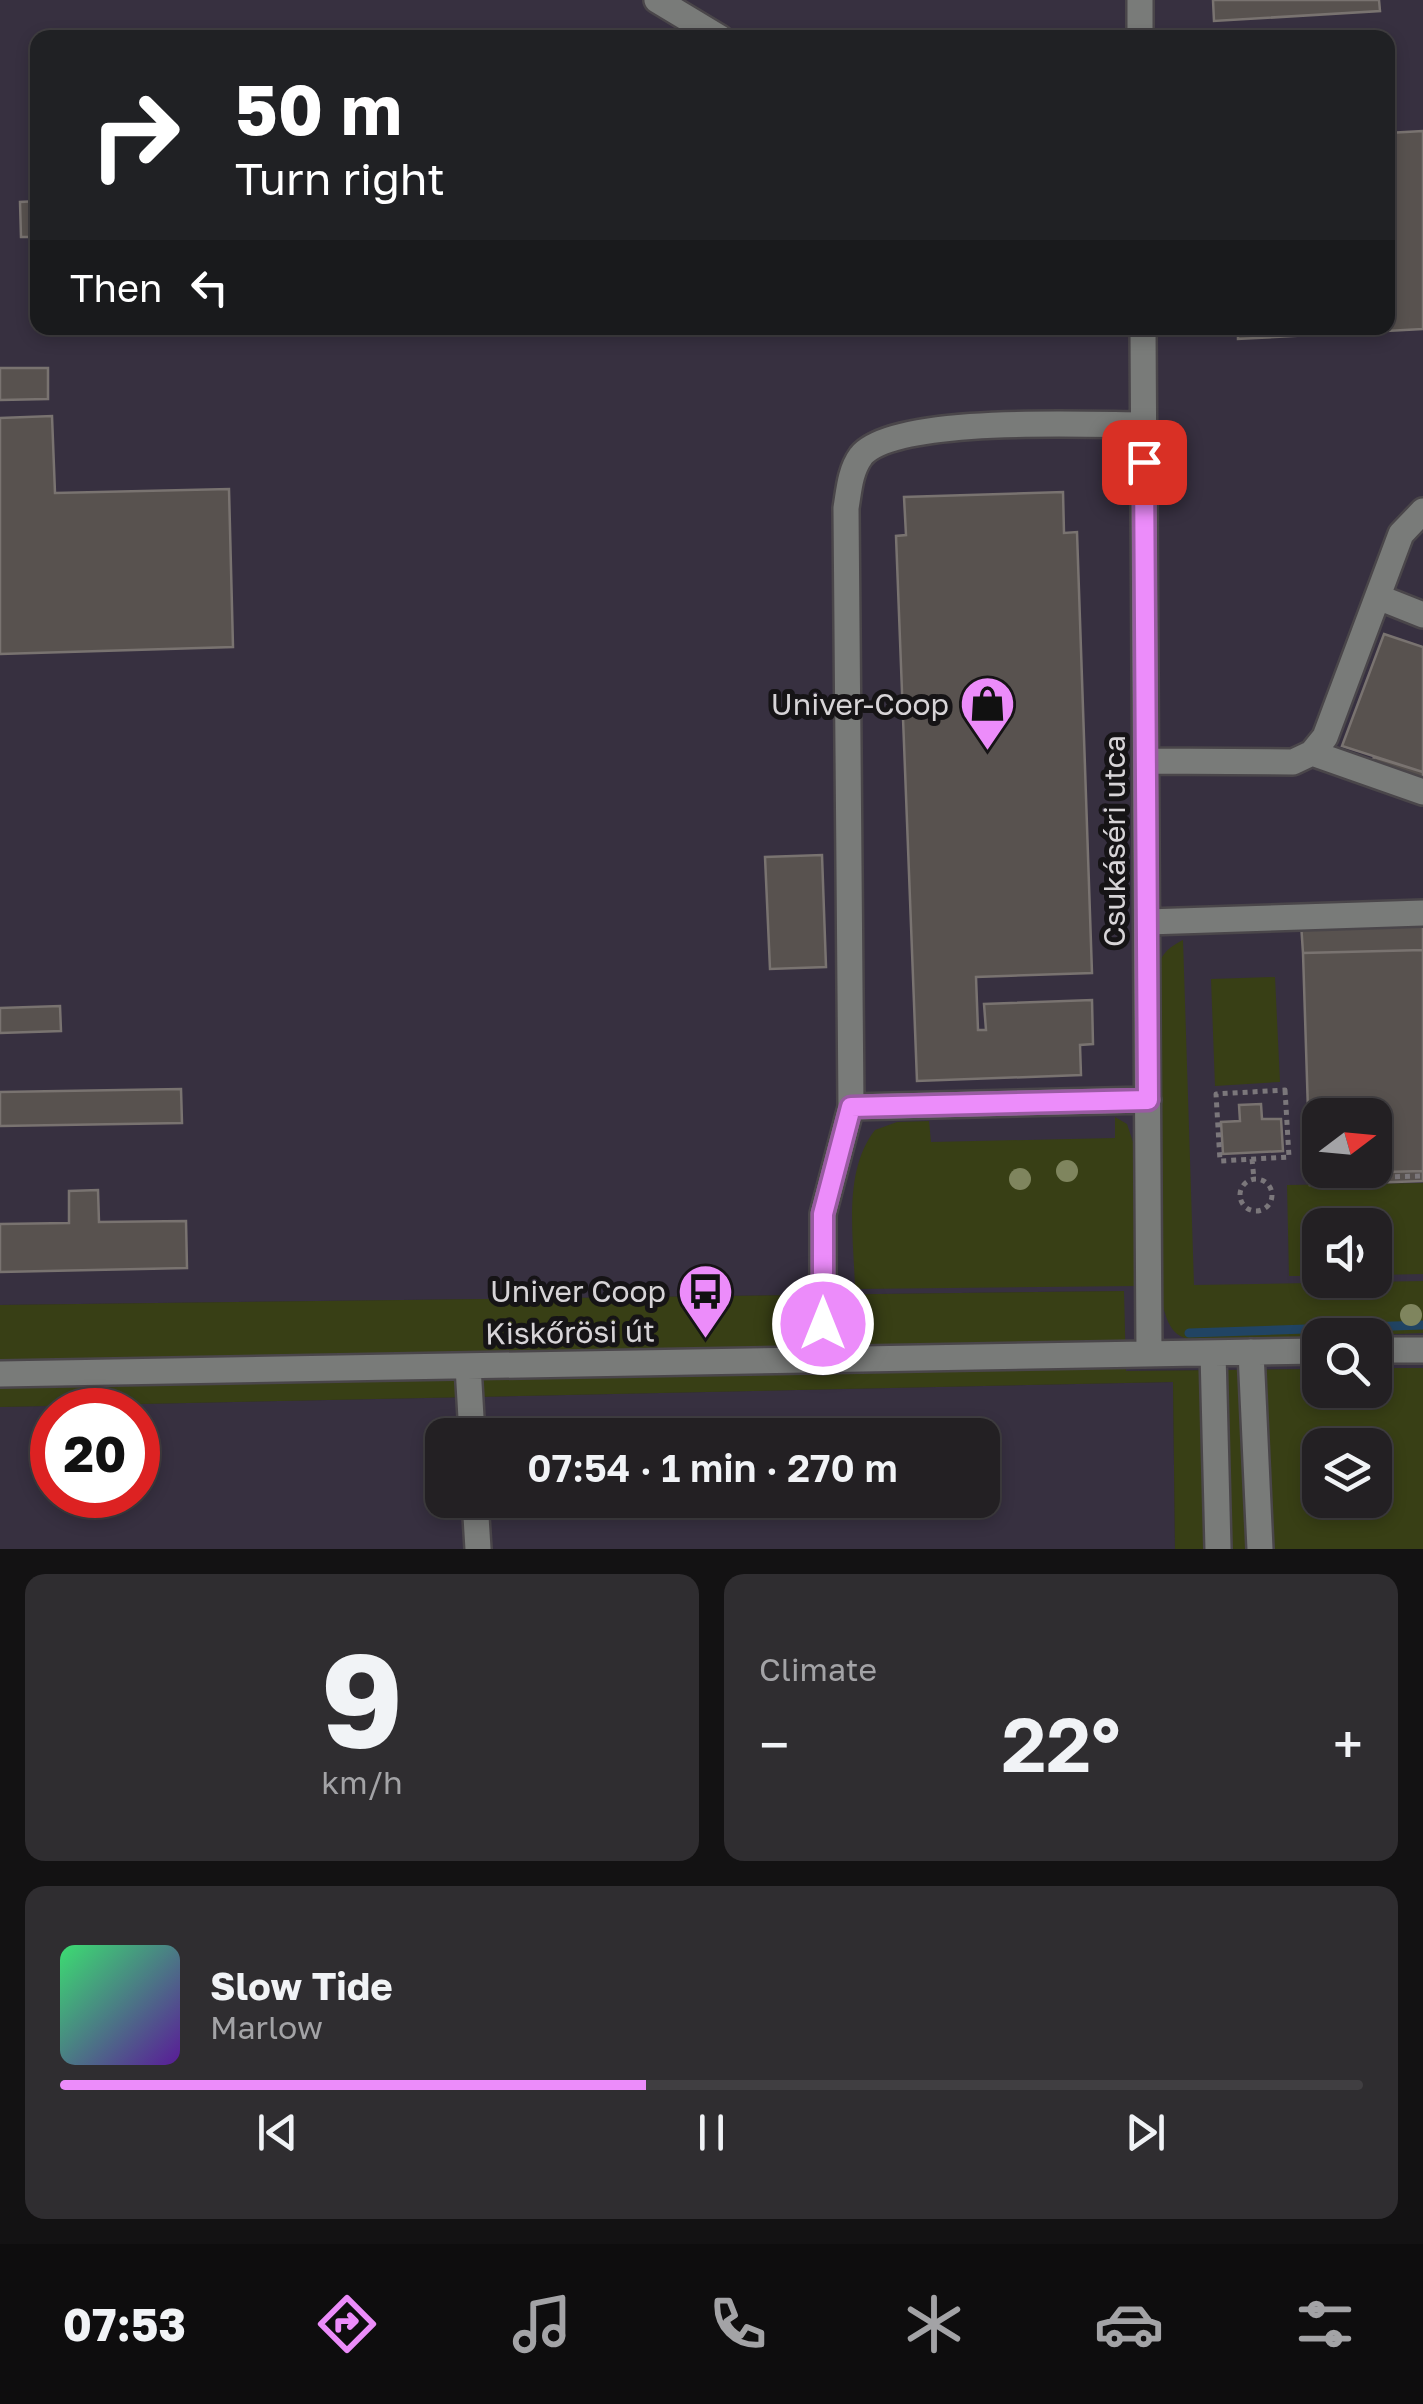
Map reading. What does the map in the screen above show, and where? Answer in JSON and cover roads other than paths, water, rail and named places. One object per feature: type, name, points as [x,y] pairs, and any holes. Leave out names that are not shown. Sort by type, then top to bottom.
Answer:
[{"type":"street","points":[[657,0],[707,30]]},
{"type":"street","points":[[1140,0],[1140,30]]},
{"type":"street","name":"Csukáséri utca","points":[[1143,335],[1149,1354]]},
{"type":"street","points":[[823,1361],[823,1214],[851,1107],[846,508],[851,475],[863,454],[894,437],[940,428],[1144,425]]},
{"type":"street","points":[[1146,761],[1293,762],[1312,753],[1326,737],[1401,534],[1423,511]]},
{"type":"street","points":[[1378,597],[1423,615]]},
{"type":"street","points":[[1312,753],[1423,792]]},
{"type":"street","points":[[1147,922],[1423,913]]},
{"type":"street","points":[[851,1107],[1148,1100]]},
{"type":"street","points":[[1392,1350],[1423,1350]]},
{"type":"street","name":"Kiskőrösi út","points":[[0,1374],[1302,1351]]},
{"type":"street","points":[[1251,1352],[1260,1549]]},
{"type":"street","points":[[1213,1353],[1218,1549]]},
{"type":"street","points":[[468,1366],[471,1418]]},
{"type":"street","points":[[1216,1476],[1256,1474]]},
{"type":"street","points":[[476,1518],[478,1549]]},
{"type":"waterway","points":[[1189,1333],[1423,1325]]},
{"type":"place","name":"Univer-Coop","points":[[988,753]]},
{"type":"place","name":"Univer Coop","points":[[705,1340]]}]
